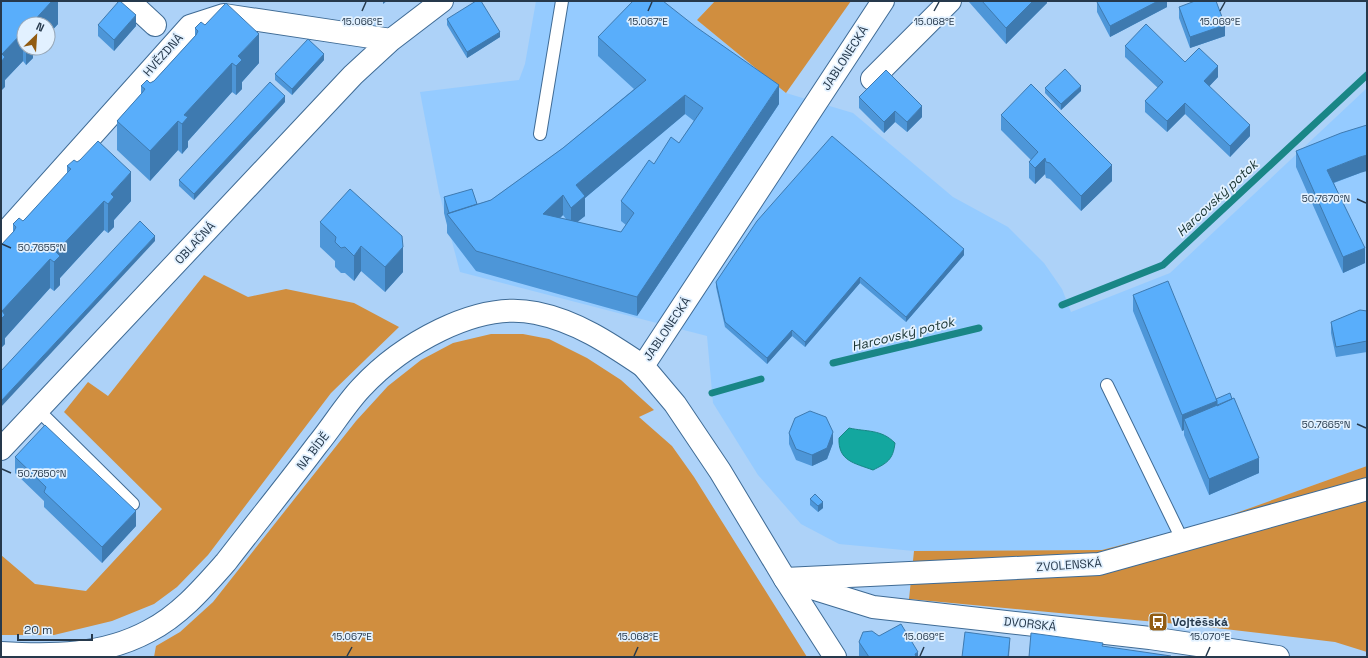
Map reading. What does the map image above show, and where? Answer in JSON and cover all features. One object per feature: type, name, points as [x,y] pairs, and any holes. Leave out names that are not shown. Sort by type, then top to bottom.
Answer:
[{"type":"street","points":[[129,1],[155,25]]},
{"type":"street","name":"OBLAČNÁ","points":[[1,449],[353,75],[391,40],[442,1]]},
{"type":"street","name":"JABLONECKÁ","points":[[835,657],[785,579],[720,471],[675,404],[643,366],[883,1]]},
{"type":"street","points":[[872,79],[950,1]]},
{"type":"street","name":"HVĚZDNÁ","points":[[1,238],[190,26],[224,15],[391,40]]},
{"type":"street","name":"NA BÍDĚ","points":[[1,653],[64,655],[104,648],[150,631],[170,617],[191,600],[226,562],[361,388],[397,356],[425,339],[469,318],[506,311],[534,312],[575,324],[602,339],[643,366]]},
{"type":"street","name":"ZVOLENSKÁ","points":[[785,579],[1099,564],[1367,489]]},
{"type":"street","name":"DVORSKÁ","points":[[785,579],[873,608],[1201,651],[1278,657]]},
{"type":"lane","points":[[540,134],[562,1]]},
{"type":"lane","points":[[1107,385],[1178,530],[1180,542]]},
{"type":"lane","points":[[38,410],[133,504]]},
{"type":"shaded area","points":[[536,1],[715,1],[697,20],[786,93],[853,113],[953,197],[1008,227],[1044,263],[1062,289],[1071,312],[1170,273],[1367,88],[1367,466],[1214,521],[1102,550],[914,551],[839,544],[801,524],[758,475],[713,403],[707,336],[460,272],[439,192],[420,92],[519,80],[525,64]]},
{"type":"shaded area","points":[[715,1],[851,1],[786,93],[697,20]]},
{"type":"shaded area","points":[[204,275],[248,297],[286,289],[354,303],[399,327],[331,393],[208,555],[177,587],[154,604],[112,621],[54,635],[1,635],[1,555],[35,584],[86,591],[162,509],[64,412],[88,382],[108,396]]},
{"type":"shaded area","points":[[491,334],[523,334],[549,339],[587,358],[621,380],[654,410],[639,417],[672,446],[694,477],[807,657],[154,657],[156,646],[180,632],[213,602],[356,421],[388,386],[421,360],[453,343]]},
{"type":"shaded area","points":[[849,428],[879,433],[890,438],[895,443],[891,457],[886,463],[873,470],[848,460],[841,452],[839,438]]},
{"type":"shaded area","points":[[1367,466],[1367,652],[1335,642],[1199,626],[909,599],[914,551],[1102,550],[1214,521]]},
{"type":"building","points":[[1,1],[52,1],[38,16],[16,16],[16,39],[2,54],[5,57],[1,62]]},
{"type":"building","points":[[119,1],[136,15],[114,40],[98,25]]},
{"type":"building","points":[[476,1],[481,1],[500,32],[467,52],[447,19]]},
{"type":"building","points":[[633,1],[663,1],[696,27],[779,85],[637,297],[476,251],[447,214],[491,200],[563,148],[646,80],[598,37]],"holes":[[[685,95],[703,108],[679,143],[671,137],[654,164],[649,160],[621,201],[634,213],[621,232],[543,214],[563,195],[571,208],[585,196],[576,185]]]},
{"type":"building","points":[[982,1],[1033,1],[1006,28]]},
{"type":"building","points":[[1158,1],[1110,26],[1097,2]]},
{"type":"building","points":[[1195,1],[1216,1],[1225,25],[1190,37],[1179,7]]},
{"type":"building","points":[[226,3],[259,34],[238,56],[242,60],[236,66],[232,63],[184,115],[188,117],[182,124],[178,121],[150,151],[117,121],[145,89],[141,86],[147,80],[150,83],[154,81],[196,35],[198,31],[195,28],[201,22],[205,25]]},
{"type":"building","points":[[1146,24],[1185,62],[1199,48],[1218,66],[1204,81],[1250,125],[1230,146],[1185,103],[1167,121],[1145,101],[1163,82],[1125,46]]},
{"type":"building","points":[[308,39],[324,54],[292,89],[275,74]]},
{"type":"building","points":[[1065,69],[1081,86],[1061,104],[1045,88]]},
{"type":"building","points":[[886,70],[922,106],[907,122],[895,111],[884,122],[859,97]]},
{"type":"building","points":[[270,82],[285,96],[194,194],[179,180]]},
{"type":"building","points":[[1031,84],[1112,165],[1081,196],[1050,163],[1046,162],[1045,158],[1035,168],[1029,162],[1038,152],[1001,115]]},
{"type":"building","points":[[1367,125],[1367,155],[1327,170],[1365,248],[1343,257],[1296,151],[1341,133]]},
{"type":"building","points":[[832,136],[964,249],[906,317],[860,277],[805,342],[792,330],[767,358],[725,322],[716,282],[757,221]]},
{"type":"building","points":[[98,141],[131,172],[111,194],[114,197],[108,204],[104,201],[56,252],[60,256],[54,262],[50,259],[2,311],[5,315],[1,319],[1,245],[14,231],[16,227],[13,224],[19,218],[23,221],[71,169],[67,166],[74,160],[77,162],[80,160]]},
{"type":"building","points":[[350,189],[402,236],[403,247],[385,267],[361,246],[354,256],[345,247],[341,248],[335,242],[336,237],[320,222]]},
{"type":"building","points":[[472,189],[477,204],[449,213],[444,197]]},
{"type":"building","points":[[140,221],[155,236],[1,401],[1,371]]},
{"type":"building","points":[[1168,281],[1217,401],[1182,415],[1133,295]]},
{"type":"building","points":[[1360,310],[1367,311],[1367,341],[1336,347],[1331,322]]},
{"type":"building","points":[[1230,393],[1232,399],[1217,406],[1216,399]]},
{"type":"building","points":[[1234,398],[1259,458],[1209,479],[1184,419]]},
{"type":"building","points":[[810,411],[826,417],[833,432],[827,448],[812,455],[796,449],[789,433],[795,418]]},
{"type":"building","points":[[45,425],[136,511],[102,547],[44,492],[46,487],[15,457]]},
{"type":"building","points":[[815,494],[823,502],[818,506],[810,499]]},
{"type":"building","points":[[901,624],[918,652],[915,654],[916,657],[869,657],[859,642],[863,632],[872,631],[879,636]]},
{"type":"building","points":[[965,632],[1010,638],[1008,657],[962,657]]},
{"type":"building","points":[[1031,633],[1103,643],[1102,646],[1171,656],[1029,657]]},
{"type":"waterway","name":"Harcovský potok","points":[[1062,305],[1163,265],[1367,75]]},
{"type":"waterway","name":"Harcovský potok","points":[[833,363],[979,328]]},
{"type":"waterway","name":"Harcovský potok","points":[[712,393],[761,379]]},
{"type":"place","name":"Vojtěšská","points":[[1158,622]]}]
